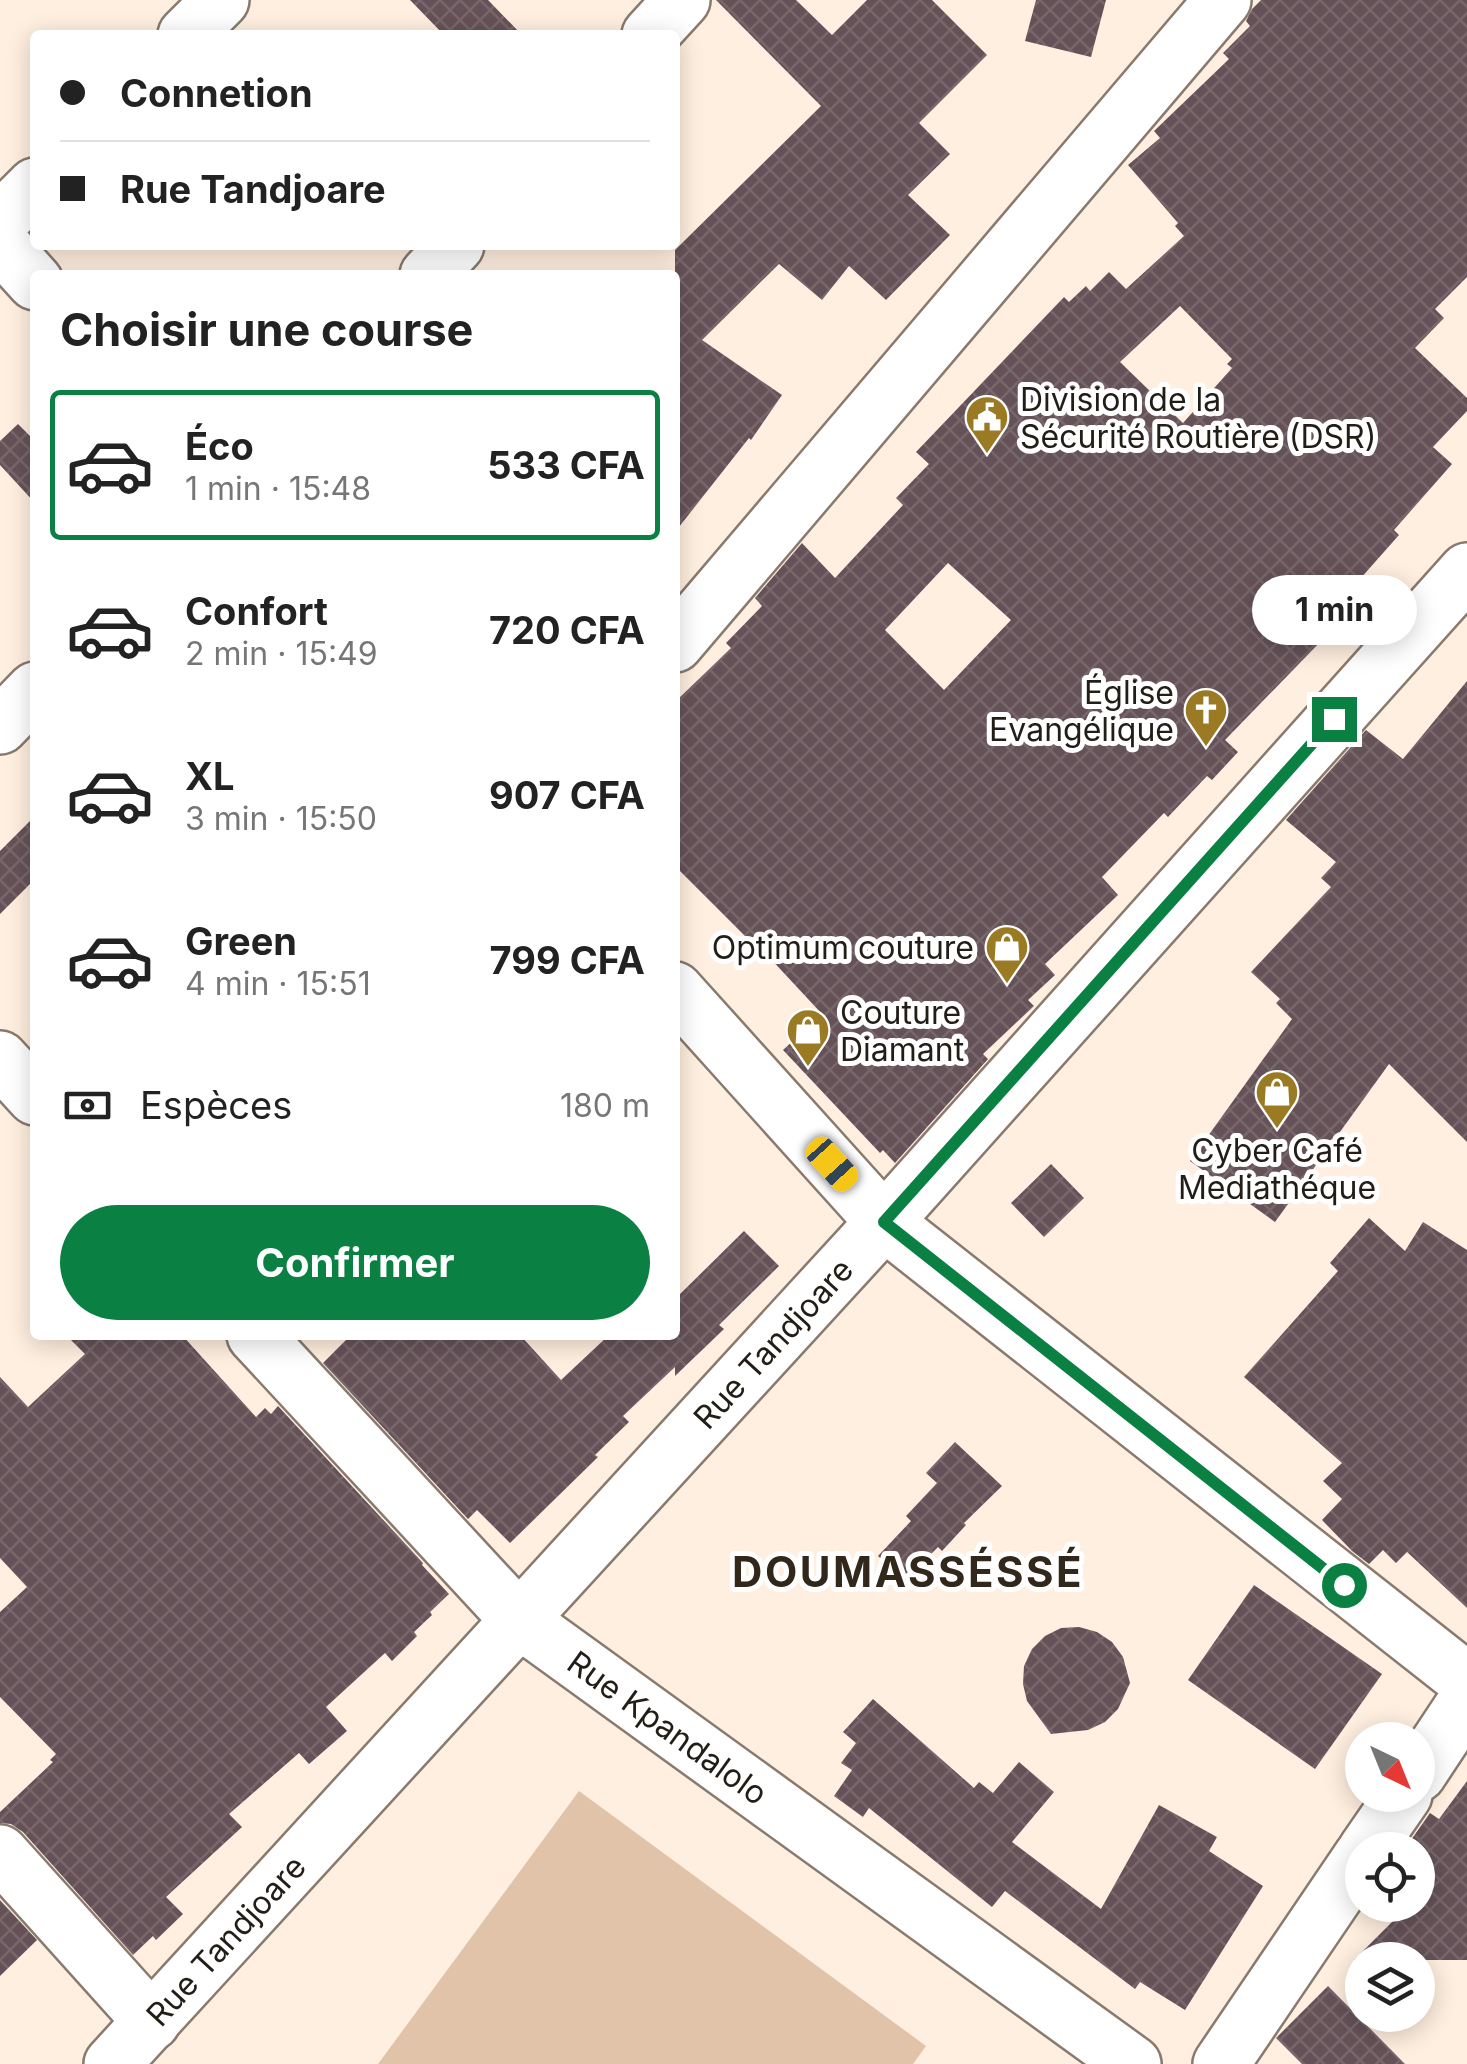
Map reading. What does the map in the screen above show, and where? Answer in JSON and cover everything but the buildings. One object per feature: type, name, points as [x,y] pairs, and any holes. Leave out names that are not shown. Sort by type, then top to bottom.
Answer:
[{"type":"street","points":[[191,30],[220,0]]},
{"type":"street","points":[[655,30],[682,0]]},
{"type":"street","points":[[680,638],[1223,0]]},
{"type":"street","points":[[0,222],[30,191]]},
{"type":"street","points":[[0,243],[30,276]]},
{"type":"street","points":[[433,270],[451,250]]},
{"type":"street","name":"Rue Tandjoare","points":[[112,2064],[884,1222],[1467,571]]},
{"type":"street","points":[[0,726],[30,695]]},
{"type":"street","points":[[680,996],[884,1222],[1467,1681]]},
{"type":"street","points":[[0,1060],[30,1092]]},
{"type":"street","name":"Rue Kpandalolo","points":[[260,1340],[518,1619],[1133,2064]]},
{"type":"street","points":[[1435,1748],[1467,1700]]},
{"type":"street","points":[[0,1852],[152,2022]]},
{"type":"street","points":[[1222,2064],[1345,1881]]},
{"type":"shaded area","points":[[579,1791],[926,2046],[913,2064],[378,2064]]},
{"type":"place","name":"Division de la Sécurité Routière (DSR)","points":[[987,455]]},
{"type":"place","name":"Église Evangélique","points":[[1206,748]]},
{"type":"place","name":"Optimum couture","points":[[1007,985]]},
{"type":"place","name":"Couture Diamant","points":[[808,1068]]},
{"type":"place","name":"Cyber Café Mediathéque","points":[[1277,1130]]},
{"type":"district","name":"DOUMASSÉSSÉ","points":[[908,1571]]},
{"type":"route","points":[[1334,719],[884,1222],[1344,1585]]}]
